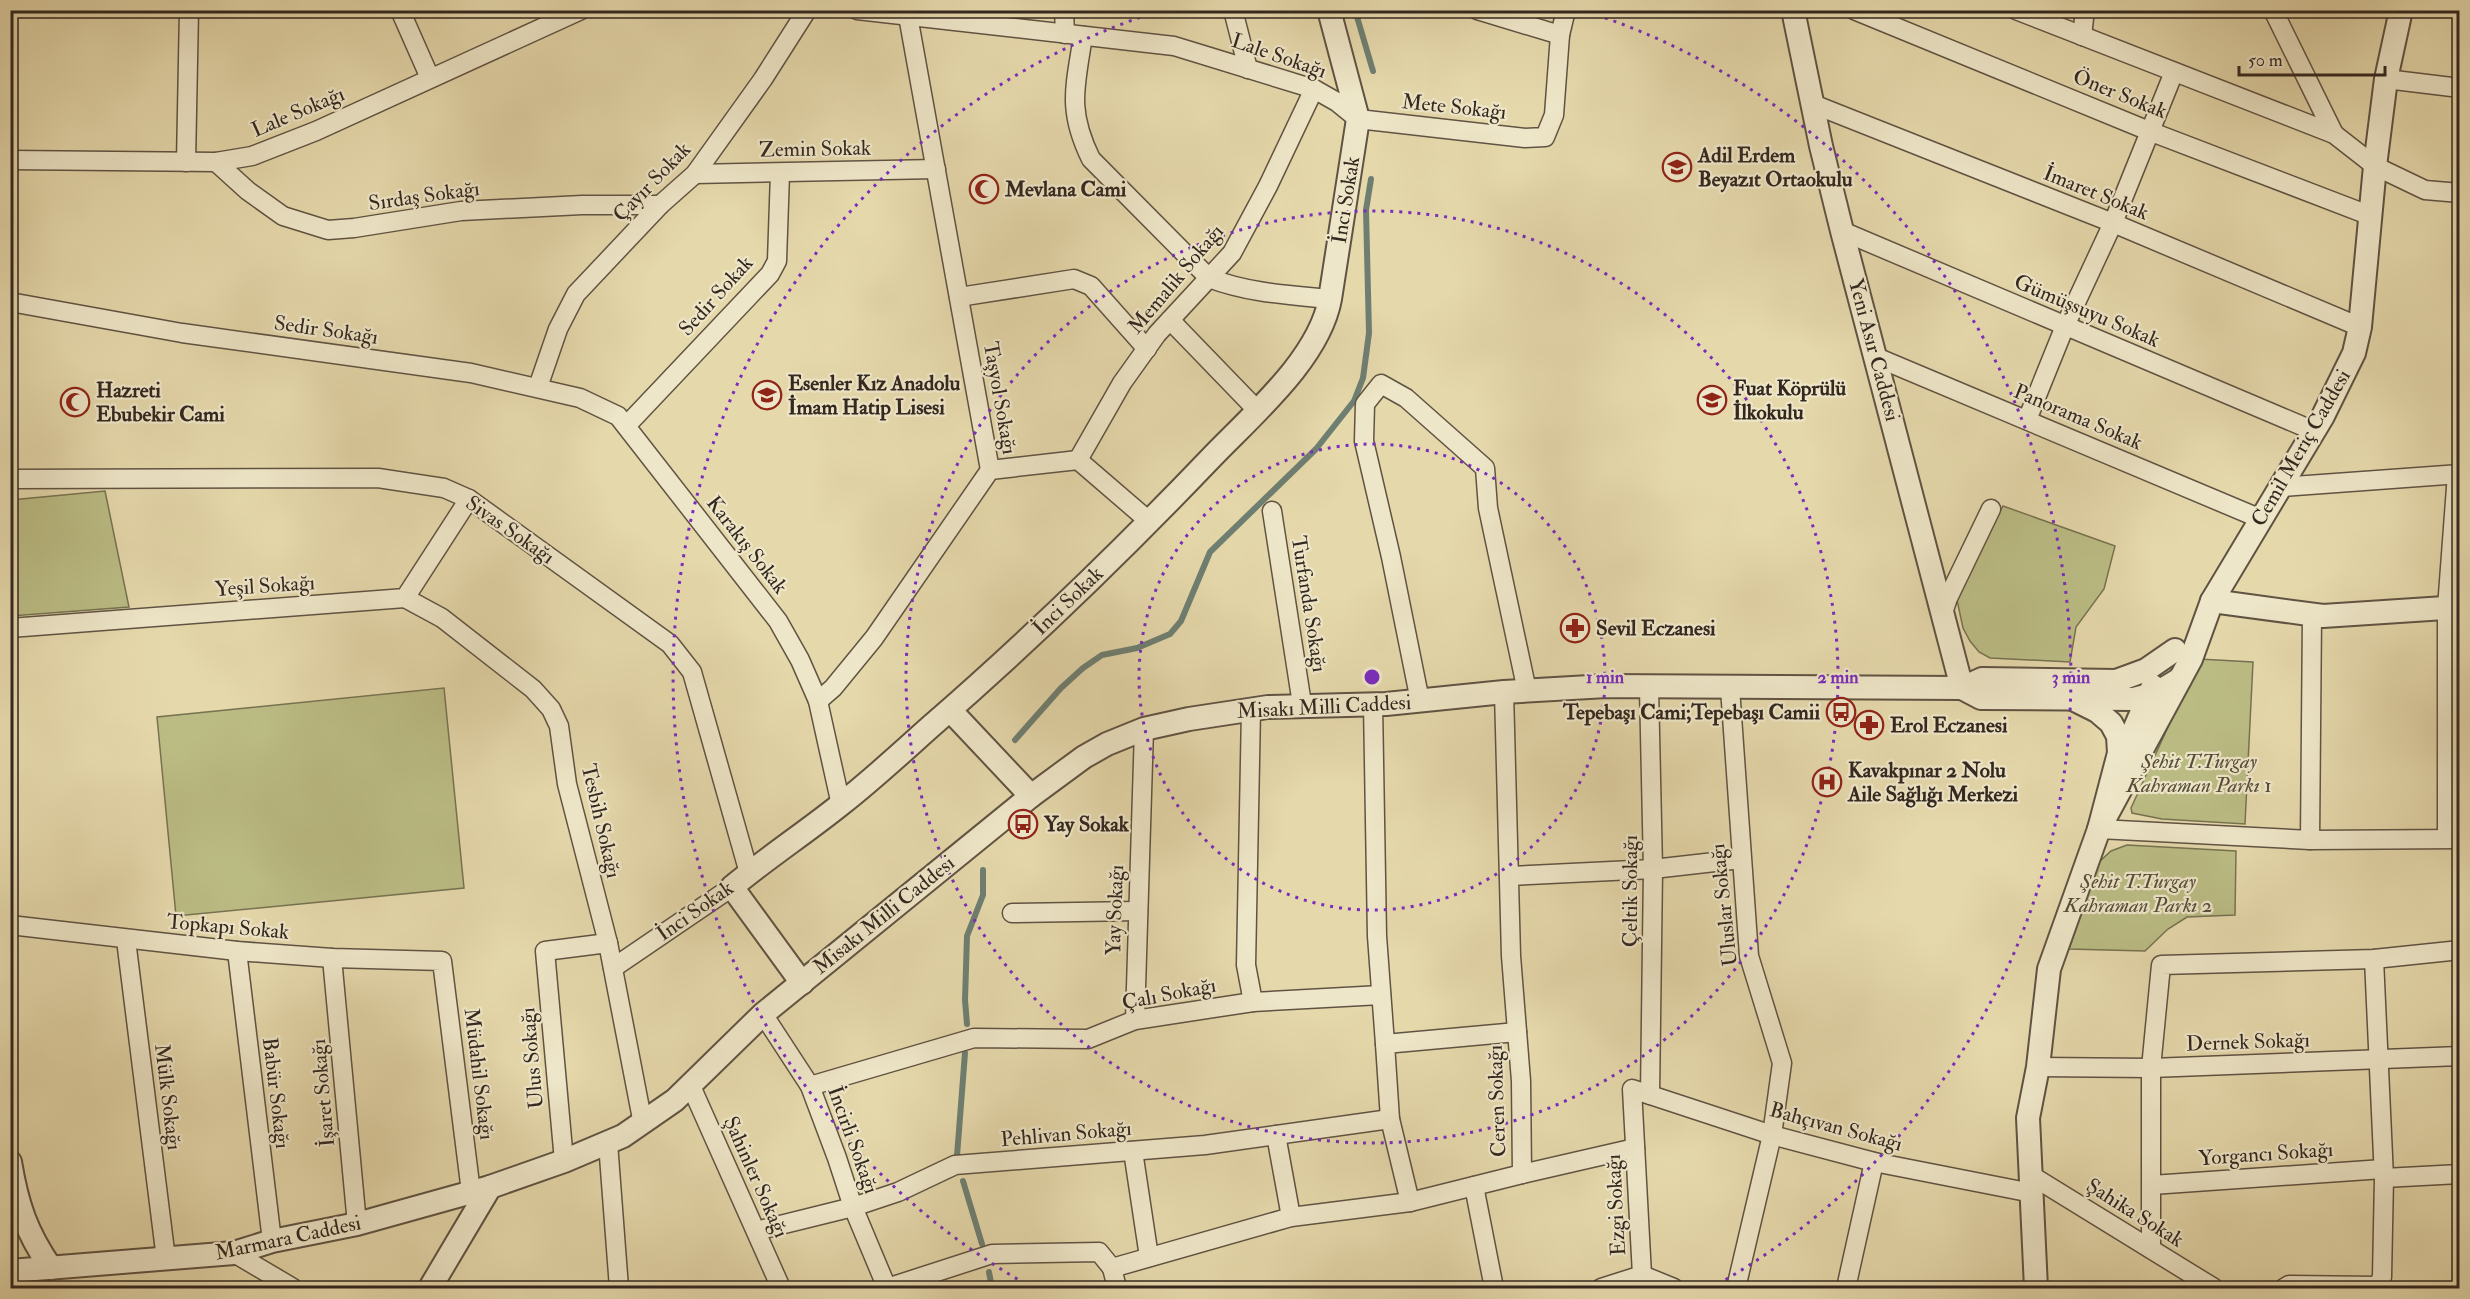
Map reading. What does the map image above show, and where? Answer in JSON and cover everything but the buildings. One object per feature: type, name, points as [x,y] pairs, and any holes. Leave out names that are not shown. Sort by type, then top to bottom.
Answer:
[{"type":"street","points":[[186,162],[189,10]]},
{"type":"street","points":[[400,10],[430,78]]},
{"type":"street","name":"Çayır Sokak","points":[[538,387],[558,329],[576,294],[660,205],[695,174],[763,79],[807,10]]},
{"type":"street","name":"Lale Sokağı","points":[[857,10],[908,16],[934,15],[1074,35],[1174,46],[1314,89],[1337,102],[1358,119]]},
{"type":"street","points":[[1064,10],[1074,35],[1075,117],[1091,159],[1209,278],[1260,292],[1330,298]]},
{"type":"street","points":[[1233,10],[1248,69]]},
{"type":"street","points":[[1329,10],[1358,119]]},
{"type":"street","points":[[1477,10],[1560,35],[1566,10]]},
{"type":"street","name":"Yeni Asır Caddesi","points":[[1793,10],[1842,231],[1962,688]]},
{"type":"street","name":"Öner Sokak","points":[[1854,10],[2149,131],[2371,216]]},
{"type":"street","points":[[2016,10],[2334,135],[2375,166],[2425,190],[2460,193]]},
{"type":"street","points":[[2082,36],[2085,10]]},
{"type":"street","points":[[2273,10],[2334,135]]},
{"type":"street","name":"Cemil Meriç Caddesi","points":[[2140,755],[2191,659],[2212,601],[2314,431],[2349,366],[2360,327],[2375,166],[2386,80],[2401,10]]},
{"type":"street","name":"Lale Sokağı","points":[[10,160],[216,162],[252,156],[316,131],[569,13]]},
{"type":"street","name":"Taşyol Sokağı","points":[[818,701],[833,688],[874,638],[990,470],[908,16]]},
{"type":"street","name":"Mete Sokağı","points":[[1358,119],[1525,138],[1545,137],[1554,115],[1560,35]]},
{"type":"street","points":[[2027,420],[2174,72]]},
{"type":"street","points":[[2386,80],[2460,88]]},
{"type":"street","name":"Memalik Sokağı","points":[[1078,460],[1122,383],[1147,349],[1170,320],[1232,253],[1250,222],[1314,89]]},
{"type":"street","name":"İmaret Sokak","points":[[1813,104],[2112,223],[2360,327]]},
{"type":"street","name":"İnci Sokak","points":[[613,968],[740,880],[841,805],[950,710],[1059,610],[1150,522],[1257,410],[1313,345],[1327,318],[1358,119]]},
{"type":"street","name":"Sırdaş Sokağı","points":[[216,162],[248,191],[283,216],[328,230],[461,211],[582,205],[660,205]]},
{"type":"street","name":"Zemin Sokak","points":[[695,174],[936,170]]},
{"type":"street","name":"Sedir Sokak","points":[[627,425],[770,274],[777,261],[780,173]]},
{"type":"street","name":"Gümüşsuyu Sokak","points":[[1842,231],[2314,431]]},
{"type":"street","points":[[959,297],[1074,279],[1090,286],[1147,349]]},
{"type":"street","name":"Sedir Sokağı","points":[[10,302],[182,333],[471,373],[580,398],[618,416],[627,425]]},
{"type":"street","points":[[1170,320],[1257,410]]},
{"type":"street","name":"Panorama Sokak","points":[[1876,357],[2261,519]]},
{"type":"street","points":[[1420,701],[1391,557],[1364,441],[1365,404],[1381,384],[1406,398],[1485,468],[1488,508],[1527,691]]},
{"type":"street","name":"Karakış Sokak","points":[[627,425],[778,621],[800,660],[818,701]]},
{"type":"street","points":[[990,470],[1078,460],[1150,522]]},
{"type":"street","points":[[2099,829],[2310,840],[2453,838],[2453,607],[2458,474],[2281,487]]},
{"type":"street","name":"Sivas Sokağı","points":[[10,478],[378,478],[444,488],[469,499],[670,644],[682,657],[692,672],[740,880],[802,983]]},
{"type":"street","points":[[405,598],[469,499]]},
{"type":"street","points":[[1943,613],[1991,508]]},
{"type":"street","name":"Turfanda Sokağı","points":[[1272,510],[1302,704]]},
{"type":"street","name":"Yeşil Sokağı","points":[[10,628],[405,598]]},
{"type":"street","name":"Tesbih Sokağı","points":[[405,598],[442,618],[532,689],[550,709],[559,726],[567,784],[608,943],[643,1124]]},
{"type":"street","points":[[2111,785],[2145,699],[2162,668],[2212,601],[2323,616],[2453,607]]},
{"type":"street","points":[[2310,840],[2312,615]]},
{"type":"street","name":"Misakı Milli Caddesi","points":[[481,1190],[564,1161],[608,1143],[643,1124],[675,1100],[763,1014],[1031,796],[1084,757],[1107,744],[1144,729],[1189,718],[1302,704],[1373,704],[1504,692],[1607,686],[1962,688],[1982,679],[2116,681],[2146,670],[2175,650]]},
{"type":"street","name":"Misakı Milli Caddesi","points":[[1962,688],[1981,698],[2145,699],[2180,679]]},
{"type":"street","points":[[2099,829],[2140,755],[2149,729],[2145,699],[2129,686],[2116,681]]},
{"type":"street","name":"Çeltik Sokağı","points":[[1649,687],[1653,869],[1650,1095]]},
{"type":"street","name":"Uluslar Sokağı","points":[[1730,687],[1749,956],[1782,1063],[1772,1135],[1736,1288]]},
{"type":"street","name":"Ceren Sokağı","points":[[1112,1268],[1291,1216],[1410,1202],[1522,1174],[1521,1081],[1511,956],[1504,692]]},
{"type":"street","points":[[2036,1288],[2028,1118],[2038,1067],[2049,969],[2099,829],[2119,753],[2118,736],[2105,717],[2073,699]]},
{"type":"street","points":[[818,701],[841,805]]},
{"type":"street","points":[[1373,704],[1377,936],[1384,1044],[1390,1119],[1410,1202]]},
{"type":"street","points":[[950,710],[1031,796]]},
{"type":"street","points":[[1251,710],[1246,965],[1253,1002]]},
{"type":"street","name":"Yay Sokağı","points":[[1135,1020],[1144,729]]},
{"type":"street","points":[[1509,876],[1653,869],[1741,859]]},
{"type":"street","points":[[1012,913],[1138,911]]},
{"type":"street","name":"Topkapı Sokak","points":[[10,925],[237,951],[332,958],[442,961]]},
{"type":"street","name":"Mülk Sokağı","points":[[126,940],[166,1259]]},
{"type":"street","name":"Ulus Sokağı","points":[[564,1161],[545,951],[608,943]]},
{"type":"street","points":[[2151,1249],[2151,1068],[2161,965],[2374,959],[2460,950]]},
{"type":"street","name":"Babür Sokağı","points":[[237,951],[273,1241]]},
{"type":"street","name":"İşaret Sokağı","points":[[332,958],[357,1224]]},
{"type":"street","points":[[2284,1288],[2289,1286],[2379,1287],[2382,1277],[2384,1173],[2374,959]]},
{"type":"street","name":"Müdahil Sokağı","points":[[442,961],[481,1190]]},
{"type":"street","name":"Çalı Sokağı","points":[[810,1086],[974,1038],[1088,1039],[1135,1020],[1253,1002],[1381,995]]},
{"type":"street","name":"İncirli Sokağı","points":[[763,1014],[810,1086],[853,1207],[887,1288]]},
{"type":"street","points":[[1384,1044],[1517,1032]]},
{"type":"street","name":"Dernek Sokağı","points":[[2038,1067],[2151,1068],[2460,1056]]},
{"type":"street","name":"Şahinler Sokağı","points":[[690,1084],[781,1288]]},
{"type":"street","name":"Bahçıvan Sokağı","points":[[1632,1089],[1772,1135],[1874,1162],[2032,1184]]},
{"type":"street","name":"Ezgi Sokağı","points":[[1601,1288],[1642,1275],[1632,1089]]},
{"type":"street","name":"Pehlivan Sokağı","points":[[756,1231],[853,1207],[898,1192],[956,1166],[1205,1145],[1390,1119]]},
{"type":"street","points":[[1276,1135],[1291,1216]]},
{"type":"street","points":[[608,1143],[619,1288]]},
{"type":"street","points":[[1522,1174],[1635,1148]]},
{"type":"street","points":[[1133,1151],[1149,1257]]},
{"type":"street","points":[[10,1162],[21,1215],[38,1249],[51,1268]]},
{"type":"street","points":[[1846,1288],[1874,1162]]},
{"type":"street","name":"Yorgancı Sokağı","points":[[2152,1185],[2384,1173],[2460,1174]]},
{"type":"street","name":"Şahika Sokak","points":[[2032,1184],[2151,1249],[2214,1288]]},
{"type":"street","points":[[1474,1185],[1494,1288]]},
{"type":"street","points":[[430,1288],[481,1190]]},
{"type":"street","name":"Marmara Caddesi","points":[[10,1271],[234,1253],[273,1241],[357,1224],[481,1190]]},
{"type":"street","points":[[887,1288],[992,1254],[1099,1252],[1112,1268],[1117,1288]]},
{"type":"street","points":[[234,1253],[293,1288]]},
{"type":"street","points":[[1642,1275],[1674,1288]]},
{"type":"green space","points":[[105,491],[129,607],[11,616],[11,500]]},
{"type":"green space","points":[[2003,506],[2115,546],[2104,589],[2076,627],[2070,662],[1990,658],[1979,652],[1963,628],[1957,600],[1958,592]]},
{"type":"green space","name":"Şehit T.Turgay Kahraman Parkı 1","points":[[2199,659],[2253,662],[2245,824],[2162,819],[2132,813],[2131,808]]},
{"type":"green space","points":[[444,688],[464,888],[176,916],[157,717]]},
{"type":"green space","name":"Şehit T.Turgay Kahraman Parkı 2","points":[[2127,845],[2236,851],[2235,915],[2187,917],[2168,929],[2145,951],[2069,949],[2099,862],[2111,851]]},
{"type":"green space","points":[[237,1282],[261,1288],[74,1288]]},
{"type":"waterway","points":[[1355,10],[1373,71]]},
{"type":"waterway","points":[[1015,740],[1061,688],[1102,655],[1137,648],[1170,634],[1181,621],[1210,552],[1316,449],[1354,401],[1363,378],[1369,333],[1366,210],[1371,179]]},
{"type":"waterway","points":[[967,1024],[965,1000],[967,936],[983,895],[983,870]]},
{"type":"waterway","points":[[957,1156],[965,1053]]},
{"type":"waterway","points":[[963,1181],[982,1244]]},
{"type":"waterway","points":[[989,1272],[992,1288]]},
{"type":"place","name":"Adil Erdem Beyazıt Ortaokulu","points":[[1677,167]]},
{"type":"place","name":"Mevlana Cami","points":[[984,189]]},
{"type":"place","name":"Esenler Kız Anadolu İmam Hatip Lisesi","points":[[767,395]]},
{"type":"place","name":"Fuat Köprülü İlkokulu","points":[[1712,400]]},
{"type":"place","name":"Hazreti Ebubekir Cami","points":[[75,402]]},
{"type":"place","name":"Sevil Eczanesi","points":[[1575,628]]},
{"type":"place","name":"Tepebaşı Cami;Tepebaşı Camii","points":[[1841,712]]},
{"type":"place","name":"Erol Eczanesi","points":[[1869,725]]},
{"type":"place","name":"Kavakpınar 2 Nolu Aile Sağlığı Merkezi","points":[[1827,782]]},
{"type":"place","name":"Yay Sokak","points":[[1023,824]]}]
